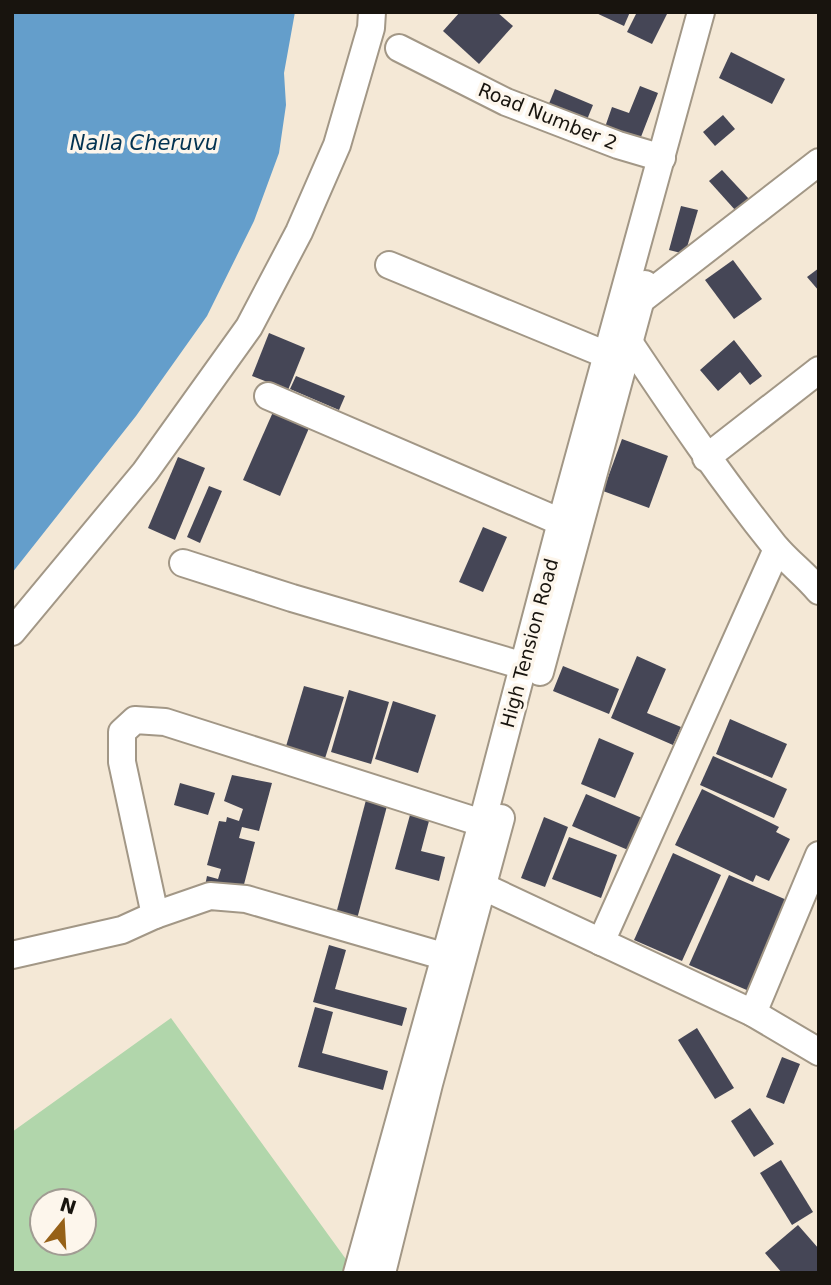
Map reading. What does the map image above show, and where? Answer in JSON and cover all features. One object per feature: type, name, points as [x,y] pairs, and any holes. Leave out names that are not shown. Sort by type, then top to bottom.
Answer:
[{"type":"street","points":[[12,632],[145,472],[250,327],[299,232],[337,145],[371,28],[372,12]]},
{"type":"street","name":"High Tension Road","points":[[399,1159],[484,887],[621,354],[662,158],[701,12]]},
{"type":"street","name":"High Tension Road","points":[[357,1273],[379,1237],[399,1159],[443,956],[482,823],[561,522],[641,300],[719,12]]},
{"type":"street","name":"Road Number 2","points":[[399,48],[506,103],[618,145],[662,158]]},
{"type":"street","points":[[641,300],[819,162]]},
{"type":"street","points":[[389,265],[621,354],[777,549],[815,579]]},
{"type":"street","points":[[706,458],[819,370]]},
{"type":"street","points":[[268,396],[561,522]]},
{"type":"street","points":[[601,942],[777,549]]},
{"type":"street","points":[[183,563],[524,666]]},
{"type":"street","points":[[155,915],[122,762],[122,732],[135,720],[165,722],[482,823]]},
{"type":"street","points":[[753,1013],[819,855]]},
{"type":"street","points":[[484,887],[753,1013],[819,1052]]},
{"type":"street","points":[[12,955],[121,930],[210,896],[246,899],[443,956]]},
{"type":"street","name":"High Tension Road","points":[[379,1237],[382,1273]]},
{"type":"green space","points":[[171,1018],[356,1273],[12,1273],[12,1132]]},
{"type":"water","name":"Nalla Cheruvu","points":[[12,12],[295,12],[284,73],[286,105],[279,153],[254,221],[207,316],[136,416],[12,573]]},
{"type":"building","points":[[460,12],[497,12],[513,26],[479,64],[443,31]]},
{"type":"building","points":[[594,12],[630,12],[624,26]]},
{"type":"building","points":[[637,12],[668,12],[652,44],[627,32]]},
{"type":"building","points":[[731,52],[785,79],[772,104],[719,78]]},
{"type":"building","points":[[640,86],[658,93],[639,142],[604,130],[612,107],[629,113]]},
{"type":"building","points":[[555,89],[593,105],[586,122],[548,106]]},
{"type":"building","points":[[723,115],[735,129],[715,146],[703,132]]},
{"type":"building","points":[[722,170],[749,199],[736,211],[709,181]]},
{"type":"building","points":[[681,206],[698,210],[685,254],[669,250]]},
{"type":"building","points":[[733,260],[762,299],[734,319],[705,280]]},
{"type":"building","points":[[819,268],[819,291],[807,277]]},
{"type":"building","points":[[269,333],[305,348],[288,390],[252,376]]},
{"type":"building","points":[[734,340],[762,376],[750,385],[740,372],[718,391],[700,370]]},
{"type":"building","points":[[296,376],[345,396],[339,410],[290,389]]},
{"type":"building","points":[[273,412],[309,428],[280,496],[243,480]]},
{"type":"building","points":[[622,439],[668,456],[649,508],[603,491]]},
{"type":"building","points":[[178,457],[205,468],[175,540],[148,528]]},
{"type":"building","points":[[209,486],[222,491],[200,543],[187,537]]},
{"type":"building","points":[[483,527],[507,537],[483,592],[459,582]]},
{"type":"building","points":[[637,656],[666,669],[647,713],[681,727],[673,745],[611,718]]},
{"type":"building","points":[[563,666],[619,689],[609,714],[553,691]]},
{"type":"building","points":[[304,686],[344,697],[323,765],[284,753]]},
{"type":"building","points":[[349,690],[389,702],[371,764],[331,752]]},
{"type":"building","points":[[393,701],[436,715],[418,773],[375,759]]},
{"type":"building","points":[[730,719],[787,744],[772,778],[716,754]]},
{"type":"building","points":[[599,738],[634,753],[615,798],[581,784]]},
{"type":"building","points":[[713,756],[787,789],[774,818],[700,785]]},
{"type":"building","points":[[232,775],[272,783],[259,831],[242,827],[239,838],[255,842],[241,896],[205,886],[207,876],[218,879],[221,869],[207,865],[219,821],[226,822],[227,817],[239,821],[243,809],[224,801]]},
{"type":"building","points":[[180,783],[215,793],[208,815],[174,805]]},
{"type":"building","points":[[702,789],[779,827],[776,832],[790,839],[769,881],[756,875],[753,882],[675,845]]},
{"type":"building","points":[[586,794],[642,818],[628,850],[572,826]]},
{"type":"building","points":[[366,800],[387,806],[357,919],[336,914]]},
{"type":"building","points":[[410,815],[429,821],[421,851],[445,857],[439,881],[395,869]]},
{"type":"building","points":[[544,817],[568,827],[545,887],[521,878]]},
{"type":"building","points":[[569,837],[617,855],[601,898],[552,879]]},
{"type":"building","points":[[673,853],[721,875],[682,961],[634,940]]},
{"type":"building","points":[[729,875],[789,901],[749,991],[689,965]]},
{"type":"building","points":[[329,945],[346,950],[335,989],[407,1008],[402,1026],[313,1002]]},
{"type":"building","points":[[315,1007],[333,1012],[322,1053],[388,1071],[383,1090],[298,1067]]},
{"type":"building","points":[[697,1028],[734,1088],[715,1099],[678,1040]]},
{"type":"building","points":[[782,1057],[800,1064],[784,1104],[766,1097]]},
{"type":"building","points":[[750,1108],[774,1144],[754,1157],[731,1121]]},
{"type":"building","points":[[781,1160],[813,1212],[792,1225],[760,1173]]},
{"type":"building","points":[[798,1225],[819,1249],[819,1273],[782,1273],[765,1253]]}]
